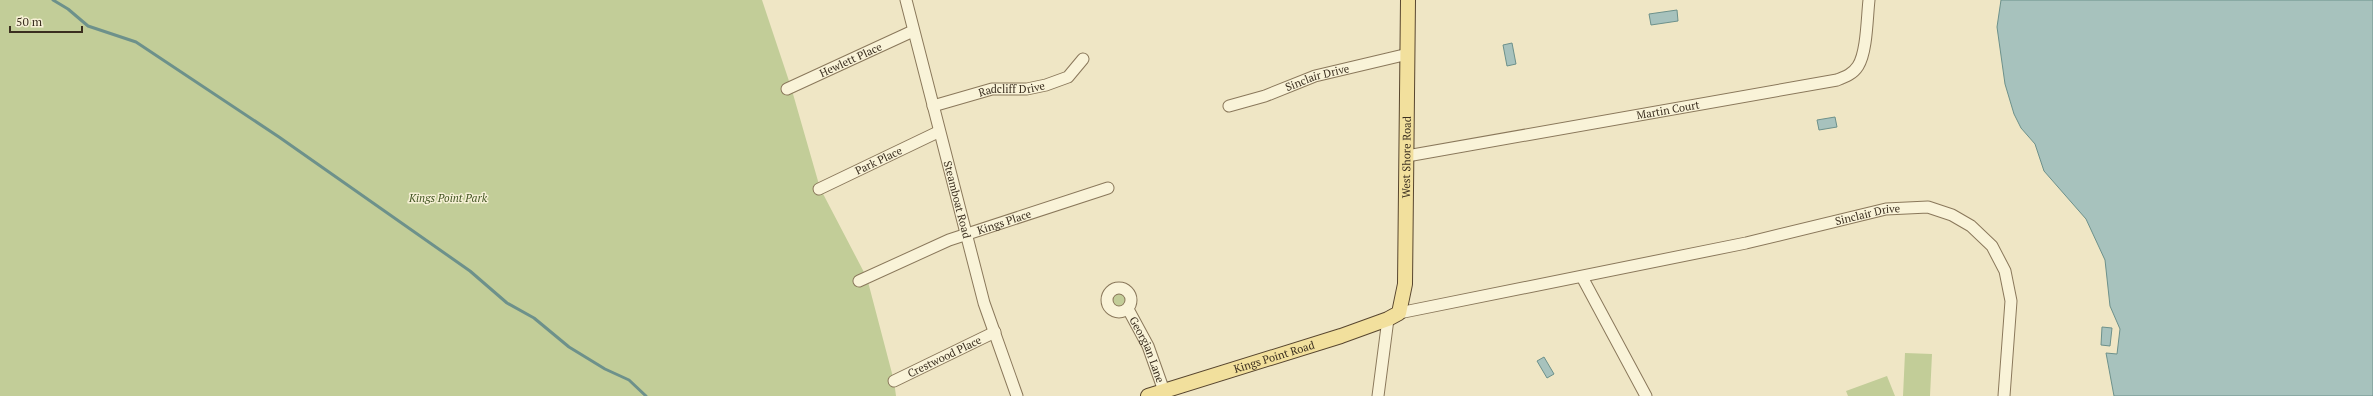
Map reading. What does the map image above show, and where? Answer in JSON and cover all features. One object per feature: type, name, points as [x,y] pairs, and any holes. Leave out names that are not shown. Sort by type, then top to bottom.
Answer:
[{"type":"main road","name":"West Shore Road","points":[[1393,316],[1404,284],[1408,0]]},
{"type":"main road","name":"Kings Point Road","points":[[1148,396],[1393,316]]},
{"type":"street","name":"Steamboat Road","points":[[906,0],[965,235],[995,332],[1017,396]]},
{"type":"street","name":"Martin Court","points":[[1407,156],[1837,80],[1849,76],[1858,66],[1863,50],[1869,0]]},
{"type":"street","name":"Hewlett Place","points":[[787,89],[913,31]]},
{"type":"street","name":"Sinclair Drive","points":[[1229,106],[1265,96],[1315,76],[1408,54]]},
{"type":"street","name":"Radcliff Drive","points":[[933,106],[992,89],[1027,89],[1051,83],[1068,77],[1083,59]]},
{"type":"street","name":"Park Place","points":[[819,189],[938,132]]},
{"type":"street","name":"Kings Place","points":[[859,281],[938,245],[1108,188]]},
{"type":"street","name":"Sinclair Drive","points":[[1393,316],[1746,243],[1886,209],[1928,207],[1952,215],[1971,226],[1992,246],[2005,271],[2012,301],[2004,396]]},
{"type":"street","points":[[1582,277],[1646,396]]},
{"type":"street","name":"Georgian Lane","points":[[1128,309],[1148,346],[1164,391]]},
{"type":"street","points":[[1378,396],[1393,316]]},
{"type":"street","name":"Crestwood Place","points":[[894,381],[995,332]]},
{"type":"green space","name":"Kings Point Park","points":[[0,0],[762,0],[791,87],[820,188],[867,278],[894,381],[896,396],[0,396]]},
{"type":"green space","points":[[1119,291],[1125,294],[1128,300],[1125,306],[1119,309],[1113,306],[1110,300],[1113,294]]},
{"type":"green space","points":[[1905,353],[1932,354],[1930,396],[1903,396]]},
{"type":"green space","points":[[1887,376],[1895,396],[1848,396],[1846,391]]},
{"type":"water","points":[[2001,0],[2373,0],[2373,396],[2114,396],[2106,353],[2117,354],[2120,329],[2110,306],[2105,260],[2086,219],[2044,171],[2035,144],[2021,128],[2014,114],[2005,84],[1997,27]]},
{"type":"water","points":[[1677,10],[1678,21],[1651,25],[1649,14]]},
{"type":"water","points":[[1512,43],[1516,64],[1507,66],[1503,45]]},
{"type":"water","points":[[1835,117],[1837,127],[1819,130],[1817,120]]},
{"type":"water","points":[[2102,327],[2112,328],[2110,346],[2101,345]]},
{"type":"water","points":[[1544,357],[1554,374],[1547,378],[1537,361]]},
{"type":"waterway","points":[[53,0],[68,9],[88,26],[136,42],[279,137],[470,271],[507,303],[534,318],[569,347],[605,369],[629,380],[646,396]]}]
